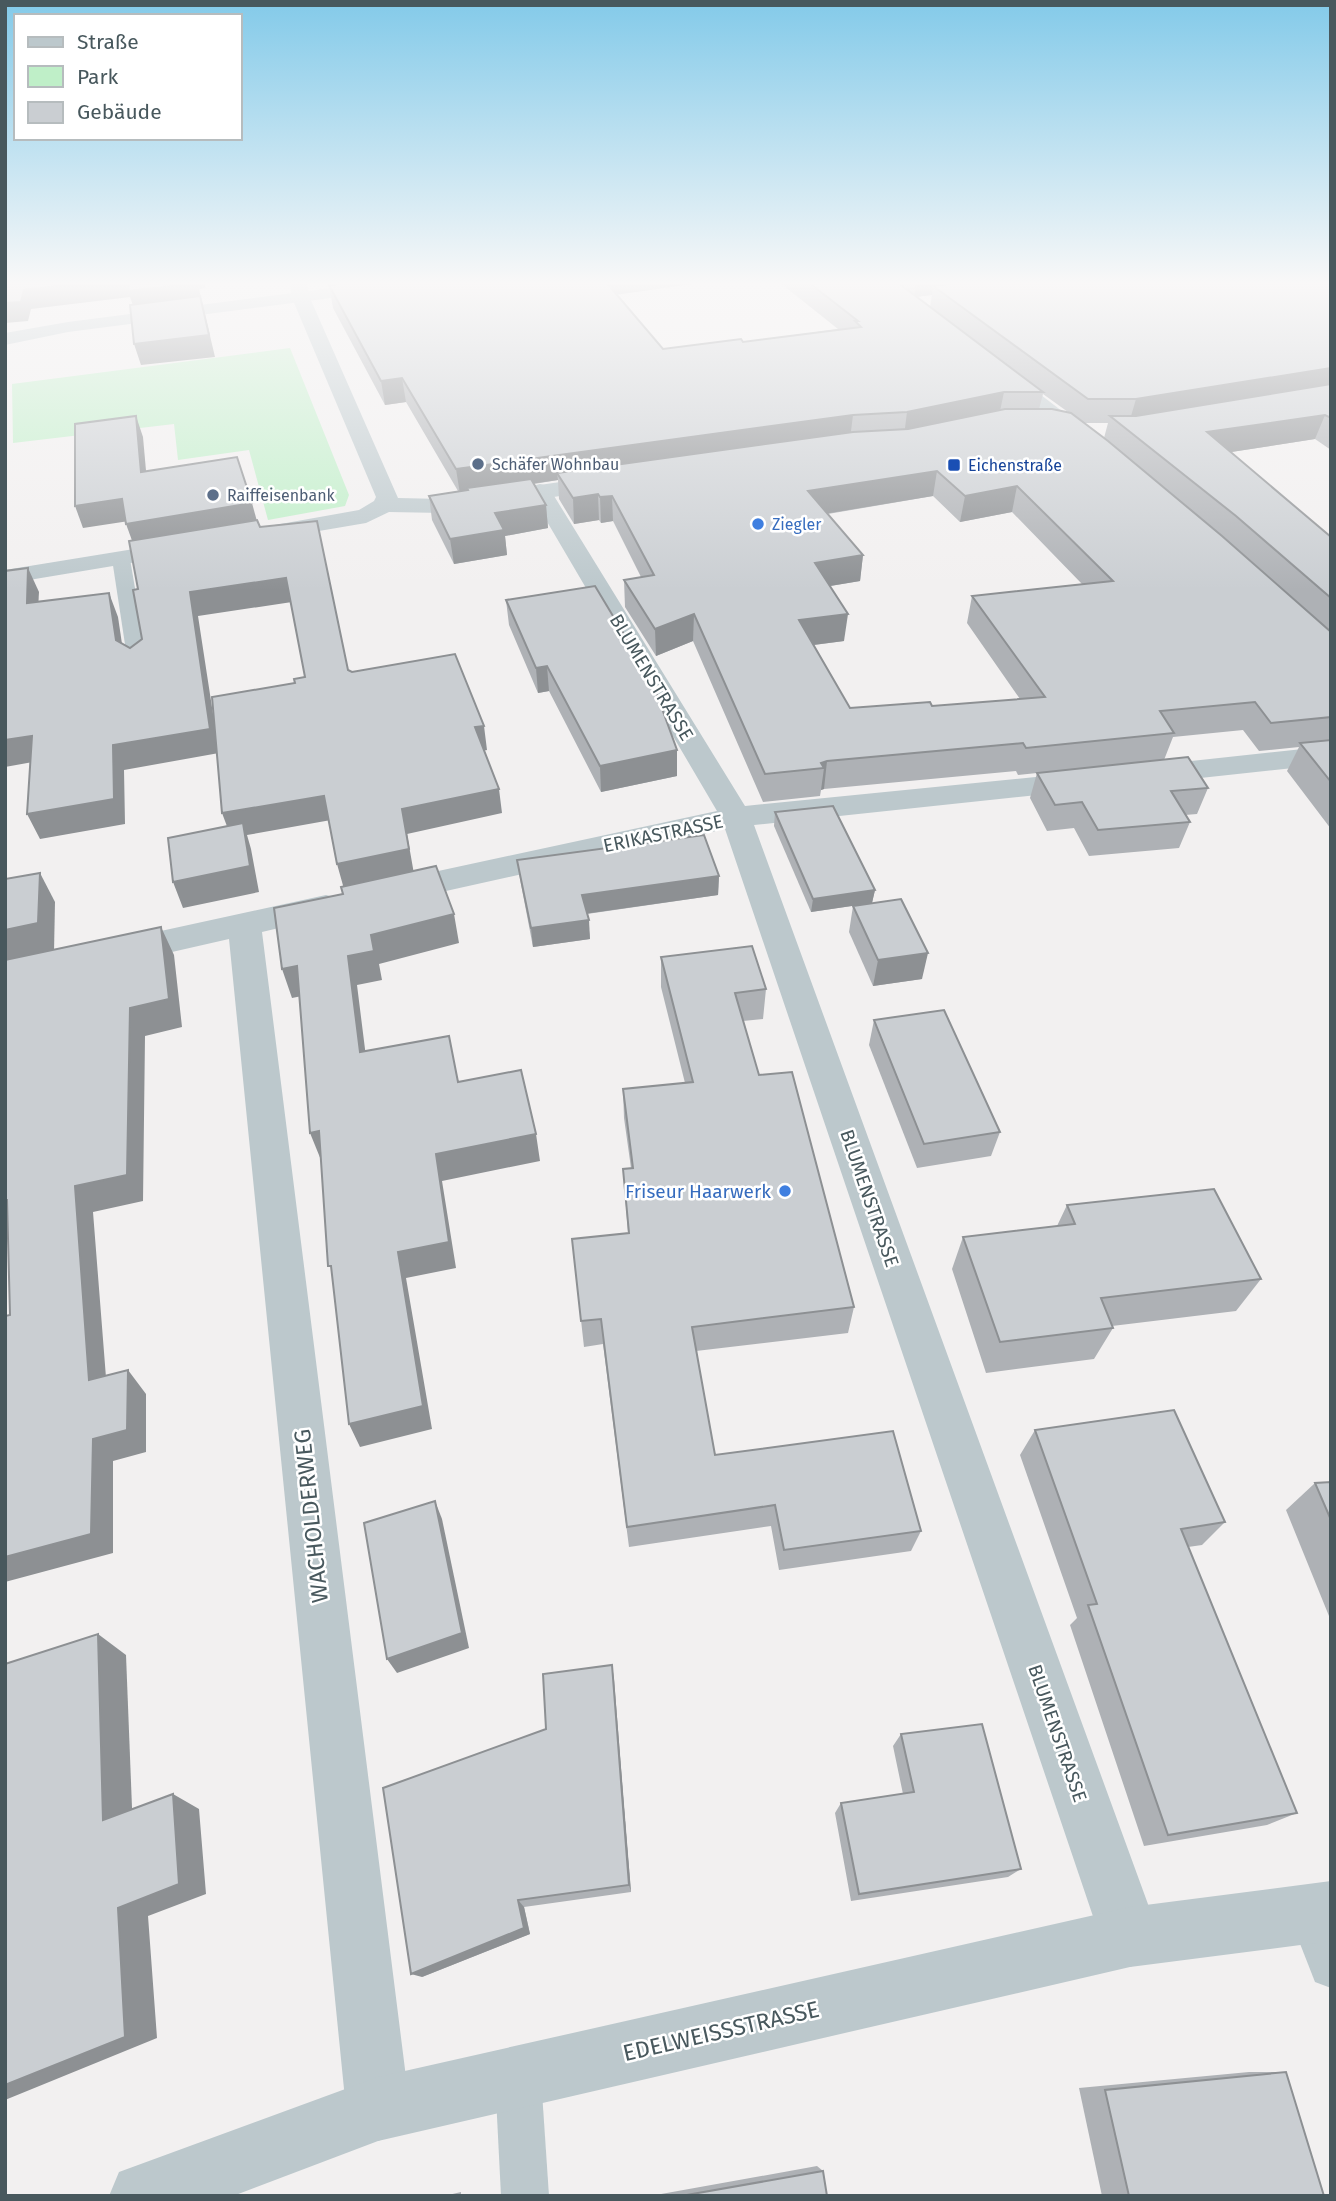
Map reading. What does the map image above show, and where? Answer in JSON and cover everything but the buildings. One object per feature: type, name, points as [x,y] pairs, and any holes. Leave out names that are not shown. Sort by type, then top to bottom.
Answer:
[{"type":"street","points":[[337,385],[383,485],[387,497],[384,505]]},
{"type":"street","points":[[1016,385],[1109,458]]},
{"type":"street","points":[[1035,425],[1077,432],[1103,432]]},
{"type":"street","points":[[1057,444],[1067,441],[1077,432]]},
{"type":"street","points":[[244,537],[366,516],[384,505],[443,506],[634,478]]},
{"type":"street","name":"BLUMENSTRASSE","points":[[540,491],[736,817],[1130,1937]]},
{"type":"street","points":[[5,577],[203,544]]},
{"type":"street","name":"ERIKASTRASSE","points":[[85,960],[736,817],[1331,755]]},
{"type":"street","name":"WACHOLDERWEG","points":[[244,924],[378,2109]]},
{"type":"street","name":"EDELWEISSSTRASSE","points":[[143,2196],[378,2109],[1130,1937],[1324,1930]]},
{"type":"lane","points":[[121,559],[138,664]]},
{"type":"lane","points":[[518,2077],[525,2196]]},
{"type":"green space","points":[[12,385],[305,385],[349,495],[345,506],[268,520],[249,450],[178,460],[174,424],[13,443]]},
{"type":"place","name":"Schäfer Wohnbau","points":[[478,464]]},
{"type":"place","name":"Eichenstraße","points":[[954,465]]},
{"type":"place","name":"Raiffeisenbank","points":[[213,495]]},
{"type":"place","name":"Ziegler","points":[[758,524]]},
{"type":"place","name":"Friseur Haarwerk","points":[[785,1191]]}]
